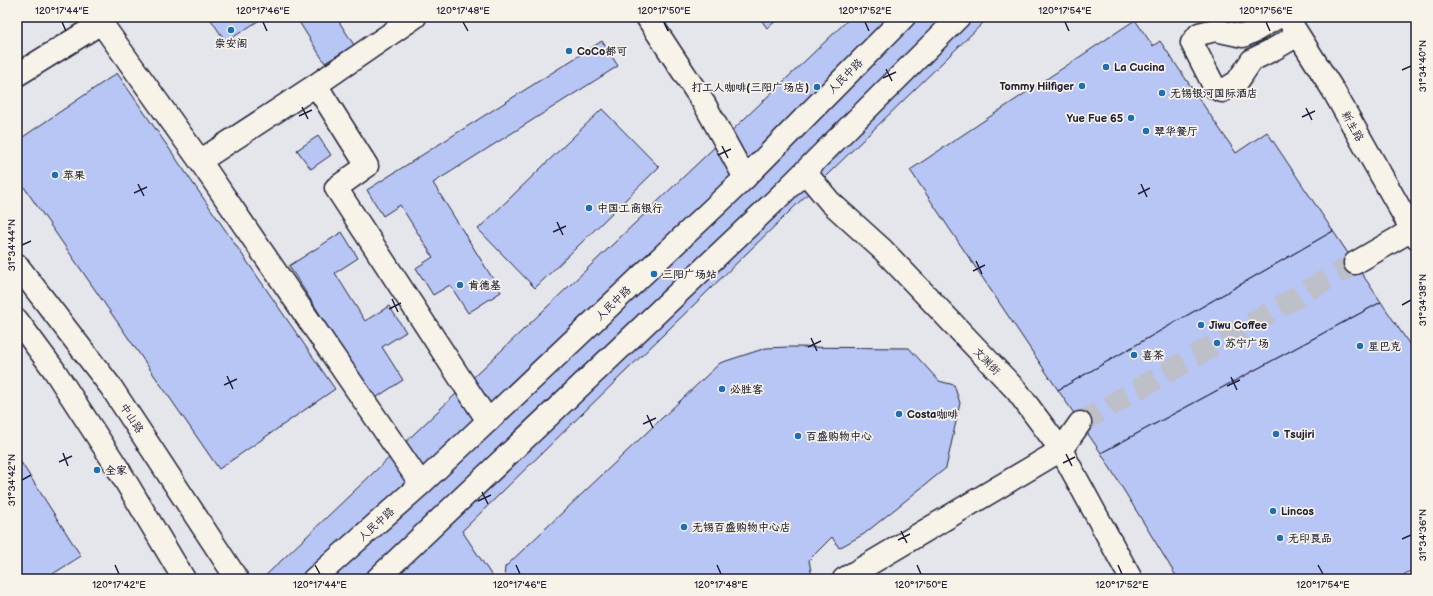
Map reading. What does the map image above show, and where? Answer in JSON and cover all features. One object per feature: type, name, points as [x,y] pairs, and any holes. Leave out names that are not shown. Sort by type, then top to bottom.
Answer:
[{"type":"main road","points":[[200,161],[316,85],[415,17]]},
{"type":"main road","points":[[647,17],[705,104],[745,178]]},
{"type":"main road","name":"人民中路","points":[[314,579],[421,484],[745,178],[904,17]]},
{"type":"main road","points":[[377,579],[805,172],[959,17]]},
{"type":"main road","points":[[1278,17],[1243,36],[1215,30],[1199,34],[1192,43],[1214,88],[1222,91],[1237,82],[1252,60],[1293,26]]},
{"type":"main road","points":[[17,75],[101,19],[421,484]]},
{"type":"main road","name":"新生路","points":[[1293,26],[1334,90],[1414,234]]},
{"type":"main road","points":[[316,85],[367,166],[336,188],[488,421]]},
{"type":"main road","name":"文渊街","points":[[805,172],[830,202],[883,250],[1017,391],[1061,450],[1131,579]]},
{"type":"main road","points":[[1355,263],[1414,234]]},
{"type":"main road","name":"中山路","points":[[17,265],[111,387],[237,579]]},
{"type":"main road","points":[[17,320],[54,370],[117,467],[184,579]]},
{"type":"main road","points":[[844,579],[1061,450],[1080,423]]},
{"type":"building","name":"崇安阁","points":[[209,17],[264,17],[226,42]]},
{"type":"building","points":[[296,17],[336,17],[354,45],[325,63]]},
{"type":"building","points":[[759,17],[781,17],[767,28]]},
{"type":"building","name":"三阳广场站","points":[[851,17],[989,17],[462,531],[494,579],[262,579]]},
{"type":"building","points":[[1135,20],[1153,46],[1160,41],[1236,153],[1267,132],[1333,231],[1058,390],[910,170]]},
{"type":"building","points":[[602,41],[618,66],[433,183],[501,292],[468,313],[450,285],[433,295],[416,268],[433,257],[400,205],[383,216],[367,190]]},
{"type":"building","points":[[117,73],[335,389],[219,469],[17,177],[17,141]]},
{"type":"building","points":[[602,109],[659,167],[535,288],[478,229]]},
{"type":"building","points":[[318,136],[331,155],[311,169],[297,150]]},
{"type":"building","points":[[1333,231],[1381,302],[1101,453],[1058,390]]},
{"type":"building","points":[[342,232],[358,258],[335,273],[365,321],[389,306],[406,332],[382,347],[403,380],[374,399],[289,266]]},
{"type":"building","points":[[1381,302],[1416,354],[1416,568],[1396,579],[1178,579],[1101,453]]},
{"type":"building","name":"百盛购物中心","points":[[766,348],[909,348],[939,381],[954,385],[960,403],[946,468],[864,534],[839,548],[832,537],[809,560],[812,577],[809,579],[504,579],[505,567],[720,363]]},
{"type":"building","points":[[17,456],[81,556],[45,579],[17,579]]},
{"type":"tunnel","points":[[1080,423],[1355,263]]},
{"type":"place","name":"崇安阁","points":[[231,30]]},
{"type":"place","name":"CoCo都可","points":[[569,51]]},
{"type":"place","name":"La Cucina","points":[[1106,67]]},
{"type":"place","name":"Tommy Hilfiger","points":[[1082,86]]},
{"type":"place","name":"打工人咖啡(三阳广场店)","points":[[817,87]]},
{"type":"place","name":"无锡银河国际酒店","points":[[1162,93]]},
{"type":"place","name":"Yue Fue 65","points":[[1131,118]]},
{"type":"place","name":"翠华餐厅","points":[[1146,131]]},
{"type":"place","name":"苹果","points":[[55,175]]},
{"type":"place","name":"中国工商银行","points":[[589,208]]},
{"type":"place","name":"三阳广场站","points":[[654,274]]},
{"type":"place","name":"肯德基","points":[[460,285]]},
{"type":"place","name":"Jiwu Coffee","points":[[1201,325]]},
{"type":"place","name":"苏宁广场","points":[[1217,343]]},
{"type":"place","name":"星巴克","points":[[1360,346]]},
{"type":"place","name":"喜茶","points":[[1134,355]]},
{"type":"place","name":"必胜客","points":[[722,389]]},
{"type":"place","name":"Costa咖啡","points":[[899,414]]},
{"type":"place","name":"Tsujiri","points":[[1276,434]]},
{"type":"place","name":"百盛购物中心","points":[[798,436]]},
{"type":"place","name":"全家","points":[[97,470]]},
{"type":"place","name":"Lincos","points":[[1273,511]]},
{"type":"place","name":"无锡百盛购物中心店","points":[[684,527]]},
{"type":"place","name":"无印良品","points":[[1280,538]]}]
